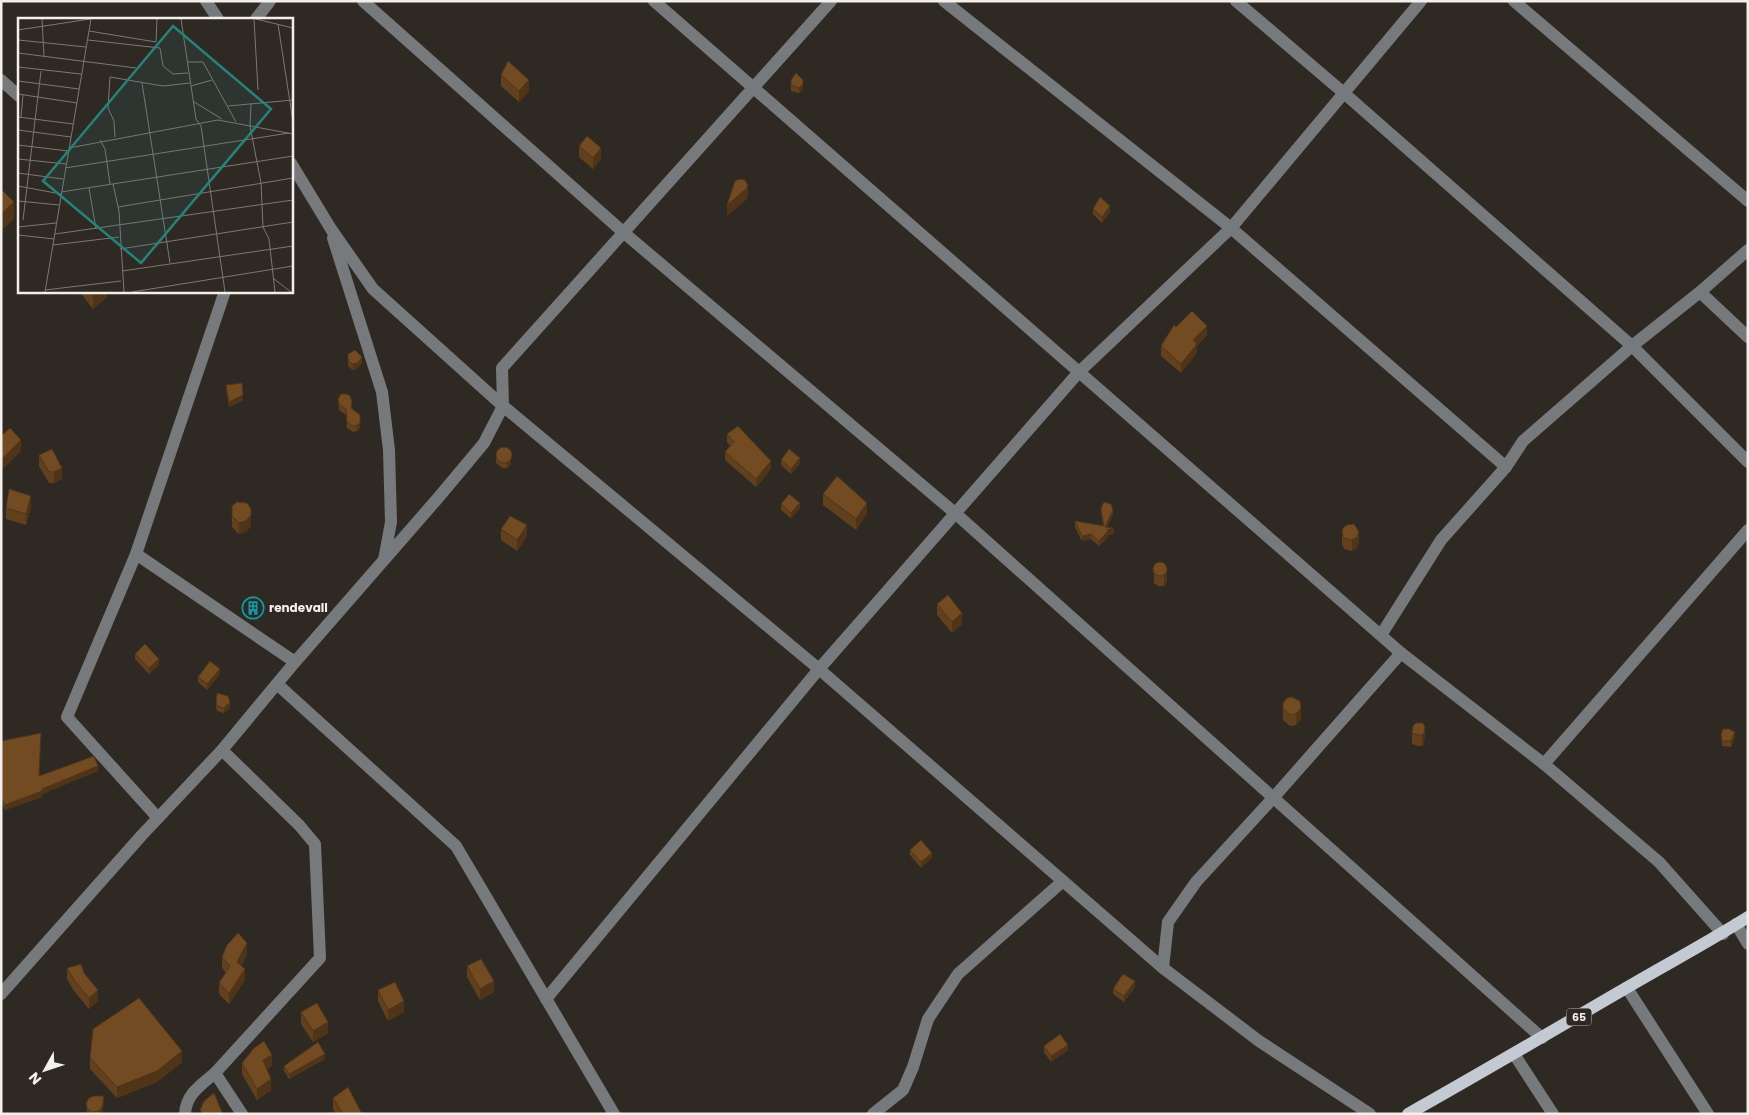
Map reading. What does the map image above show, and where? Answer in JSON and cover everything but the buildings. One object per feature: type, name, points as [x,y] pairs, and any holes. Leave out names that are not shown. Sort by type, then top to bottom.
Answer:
[{"type":"main road","name":"65","points":[[1412,1113],[1723,934],[1748,917]]},
{"type":"street","points":[[206,1],[217,18]]},
{"type":"street","points":[[257,18],[270,1]]},
{"type":"street","points":[[363,1],[623,232],[955,513],[1542,1038]]},
{"type":"street","points":[[654,1],[752,89],[1401,653],[1544,764],[1659,862],[1723,934]]},
{"type":"street","points":[[1,994],[158,818],[222,750],[484,443],[503,406],[502,368],[831,1]]},
{"type":"street","points":[[944,1],[1231,228],[1506,467]]},
{"type":"street","points":[[1236,1],[1632,346],[1748,462]]},
{"type":"street","points":[[546,999],[818,669],[1079,372],[1231,228],[1421,1]]},
{"type":"street","points":[[1514,1],[1748,201]]},
{"type":"street","points":[[1,80],[18,95]]},
{"type":"street","points":[[292,165],[331,229],[373,289],[503,406],[818,669],[1163,968],[1259,1041],[1370,1114]]},
{"type":"street","points":[[331,229],[382,392],[389,450],[391,522],[384,560]]},
{"type":"street","points":[[1381,635],[1441,540],[1506,467],[1523,441],[1632,346],[1700,292],[1748,250]]},
{"type":"street","points":[[1700,292],[1748,337]]},
{"type":"street","points":[[158,818],[67,716],[136,554],[222,293]]},
{"type":"street","points":[[1544,764],[1748,530]]},
{"type":"street","points":[[136,554],[296,662]]},
{"type":"street","points":[[1163,968],[1168,922],[1196,882],[1401,653]]},
{"type":"street","points":[[277,684],[456,846],[614,1114]]},
{"type":"street","points":[[185,1114],[186,1105],[193,1091],[215,1073],[320,958],[315,844],[300,825],[222,750]]},
{"type":"street","points":[[873,1114],[903,1090],[913,1067],[928,1019],[958,974],[1063,881]]},
{"type":"street","points":[[1736,924],[1748,944]]},
{"type":"street","points":[[1627,988],[1708,1114]]},
{"type":"street","points":[[1514,1054],[1553,1114]]},
{"type":"street","points":[[215,1073],[242,1114]]},
{"type":"place","name":"rendevall","points":[[253,608]]}]
